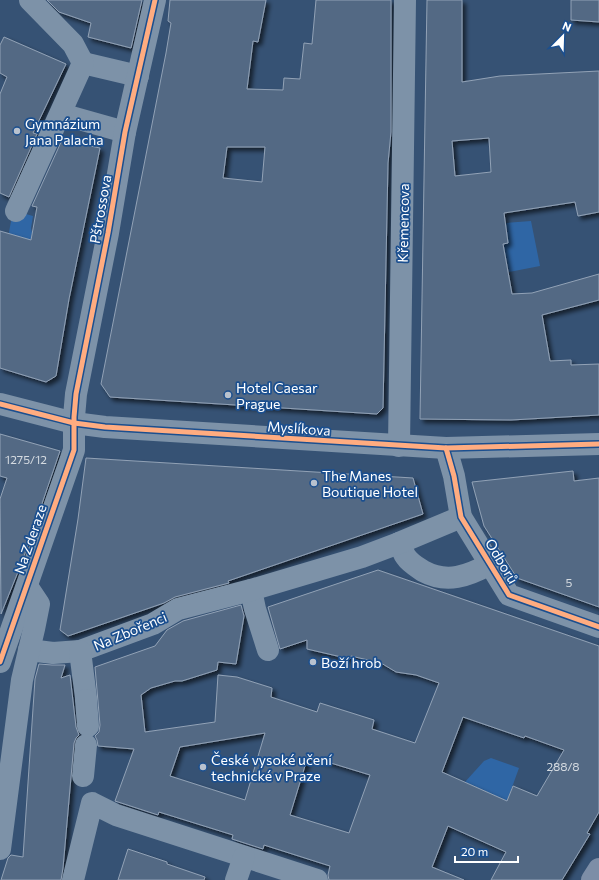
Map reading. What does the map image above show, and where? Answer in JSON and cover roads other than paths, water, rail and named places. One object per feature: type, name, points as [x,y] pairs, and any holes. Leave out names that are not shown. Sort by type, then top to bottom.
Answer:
[{"type":"main road","points":[[592,880],[599,869]]},
{"type":"street","points":[[30,0],[73,44],[83,63],[138,76]]},
{"type":"street","name":"Pštrossova","points":[[74,423],[76,394],[108,233],[126,132],[155,0]]},
{"type":"street","name":"Křemencova","points":[[399,446],[405,0]]},
{"type":"street","points":[[16,210],[83,63]]},
{"type":"street","points":[[61,114],[126,132]]},
{"type":"street","name":"Myslíkova","points":[[0,404],[74,423],[113,428],[446,448],[599,444]]},
{"type":"street","name":"Na Zderaze","points":[[0,662],[73,455],[74,423]]},
{"type":"street","name":"Odborů","points":[[446,448],[454,476],[461,517],[509,595],[599,627]]},
{"type":"street","name":"Na Zbořenci","points":[[29,650],[53,653],[80,651],[154,624],[178,609],[251,590],[362,557],[461,517]]},
{"type":"street","name":"Odborů","points":[[399,543],[406,558],[416,567],[432,576],[448,578],[464,576],[476,572],[490,564]]},
{"type":"street","name":"Na Zderaze","points":[[0,849],[22,680],[39,604],[27,586]]},
{"type":"street","points":[[251,590],[255,609],[268,650]]},
{"type":"street","points":[[80,651],[90,698],[83,776]]},
{"type":"street","points":[[73,880],[92,803],[116,815],[317,880]]},
{"type":"street","points":[[236,880],[244,857]]},
{"type":"tram line","points":[[0,399],[79,418],[105,422],[399,442],[448,443],[584,440],[599,438]]},
{"type":"tram line","points":[[0,409],[74,429],[104,432],[448,454],[575,451],[599,449]]},
{"type":"place","name":"Gymnázium Jana Palacha","points":[[17,131]]},
{"type":"place","name":"Hotel Caesar Prague","points":[[228,395]]},
{"type":"place","name":"The Manes Boutique Hotel","points":[[314,483]]},
{"type":"place","name":"Boží hrob","points":[[313,662]]},
{"type":"place","name":"České vysoké učení technické v Praze","points":[[203,767]]}]
